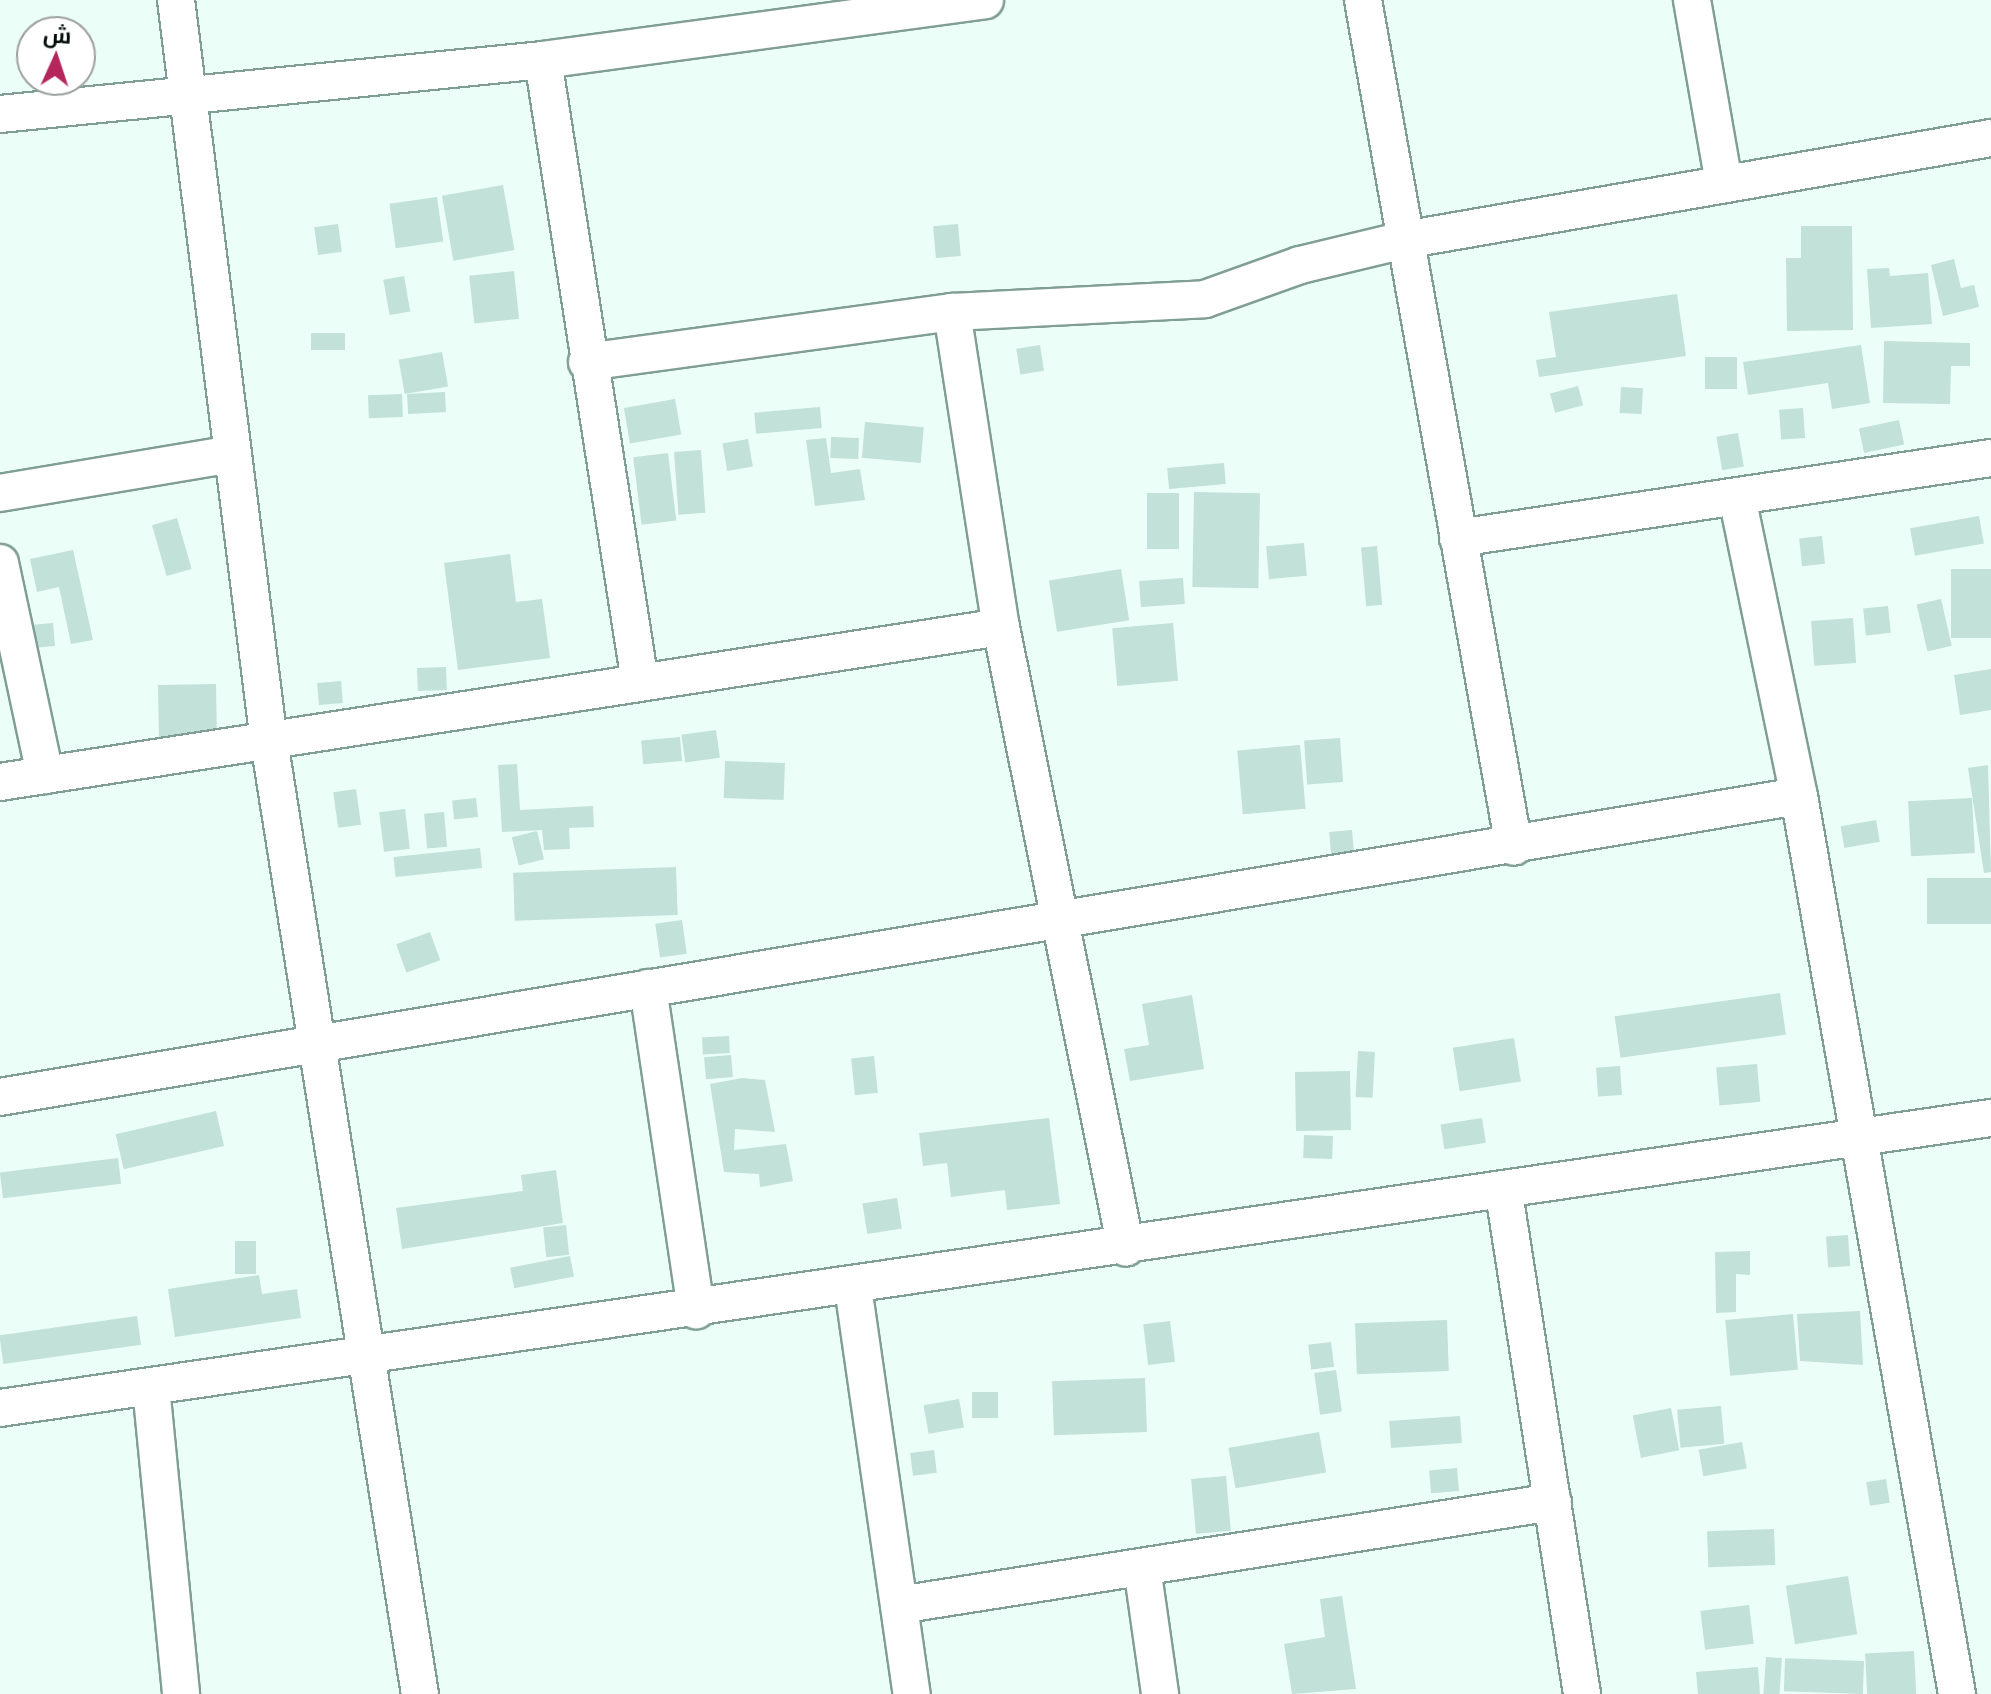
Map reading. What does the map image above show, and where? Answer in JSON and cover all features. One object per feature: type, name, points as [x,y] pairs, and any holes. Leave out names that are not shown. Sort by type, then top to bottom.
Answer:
[{"type":"street","points":[[176,0],[269,741],[363,1359],[420,1694]]},
{"type":"street","points":[[0,114],[543,60],[851,10],[985,0]]},
{"type":"street","points":[[1363,0],[1514,847]]},
{"type":"street","points":[[1692,0],[1724,184]]},
{"type":"street","points":[[543,60],[587,362],[640,682]]},
{"type":"street","points":[[587,362],[952,312],[1205,299],[1300,265],[1404,240],[1991,138]]},
{"type":"street","points":[[952,312],[1001,627],[1126,1248]]},
{"type":"street","points":[[0,493],[233,454]]},
{"type":"street","points":[[1458,538],[1991,458]]},
{"type":"street","points":[[1737,497],[1799,796],[1957,1694]]},
{"type":"street","points":[[0,563],[45,775]]},
{"type":"street","points":[[0,782],[1001,627]]},
{"type":"street","points":[[0,1097],[1059,919],[1514,847],[1799,796]]},
{"type":"street","points":[[648,988],[696,1310]]},
{"type":"street","points":[[0,1408],[363,1359],[1504,1193],[1991,1118]]},
{"type":"street","points":[[1504,1193],[1582,1694]]},
{"type":"street","points":[[853,1287],[912,1694]]},
{"type":"street","points":[[151,1387],[181,1694]]},
{"type":"street","points":[[899,1605],[1553,1502]]},
{"type":"street","points":[[1142,1567],[1160,1694]]},
{"type":"building","points":[[503,185],[514,250],[453,261],[442,196]]},
{"type":"building","points":[[437,197],[443,242],[396,248],[389,204]]},
{"type":"building","points":[[338,224],[342,252],[318,255],[314,227]]},
{"type":"building","points":[[958,224],[961,256],[936,258],[933,226]]},
{"type":"building","points":[[1801,226],[1852,226],[1853,330],[1787,331],[1786,258],[1801,258]]},
{"type":"building","points":[[1954,259],[1961,288],[1974,285],[1979,307],[1943,316],[1931,265]]},
{"type":"building","points":[[1889,268],[1890,276],[1928,273],[1932,324],[1871,328],[1867,269]]},
{"type":"building","points":[[514,271],[519,319],[474,323],[469,276]]},
{"type":"building","points":[[404,276],[410,311],[390,315],[383,280]]},
{"type":"building","points":[[1677,294],[1686,356],[1539,377],[1536,360],[1556,357],[1549,312]]},
{"type":"building","points":[[311,333],[345,333],[345,350],[311,350]]},
{"type":"building","points":[[1884,341],[1970,343],[1970,366],[1951,366],[1950,404],[1883,403]]},
{"type":"building","points":[[1040,345],[1044,371],[1020,374],[1016,349]]},
{"type":"building","points":[[1861,345],[1870,403],[1832,409],[1828,383],[1748,395],[1743,362]]},
{"type":"building","points":[[442,352],[448,386],[405,394],[399,360]]},
{"type":"building","points":[[1705,357],[1737,357],[1737,389],[1705,389]]},
{"type":"building","points":[[1578,386],[1583,405],[1555,413],[1550,394]]},
{"type":"building","points":[[1621,387],[1643,388],[1642,414],[1620,413]]},
{"type":"building","points":[[445,392],[446,412],[408,414],[407,394]]},
{"type":"building","points":[[402,394],[403,417],[369,418],[368,395]]},
{"type":"building","points":[[675,399],[681,434],[630,443],[624,408]]},
{"type":"building","points":[[820,407],[822,428],[756,434],[754,413]]},
{"type":"building","points":[[1803,408],[1805,438],[1781,440],[1779,410]]},
{"type":"building","points":[[1899,420],[1904,444],[1864,453],[1859,429]]},
{"type":"building","points":[[865,422],[924,427],[921,463],[862,458]]},
{"type":"building","points":[[1738,433],[1744,466],[1722,470],[1716,437]]},
{"type":"building","points":[[831,437],[859,438],[858,459],[830,458]]},
{"type":"building","points":[[826,438],[831,473],[860,469],[865,500],[815,506],[806,440]]},
{"type":"building","points":[[748,439],[753,467],[727,471],[722,444]]},
{"type":"building","points":[[701,450],[705,513],[678,515],[674,452]]},
{"type":"building","points":[[668,453],[676,520],[642,525],[633,457]]},
{"type":"building","points":[[1224,463],[1226,484],[1169,489],[1167,468]]},
{"type":"building","points":[[1194,492],[1260,493],[1258,588],[1192,587]]},
{"type":"building","points":[[1147,493],[1179,493],[1179,549],[1147,549]]},
{"type":"building","points":[[1979,516],[1984,544],[1915,556],[1910,528]]},
{"type":"building","points":[[177,518],[192,569],[167,576],[152,525]]},
{"type":"building","points":[[1822,536],[1825,564],[1802,566],[1799,538]]},
{"type":"building","points":[[1304,543],[1307,576],[1269,579],[1266,546]]},
{"type":"building","points":[[1377,546],[1382,605],[1366,606],[1361,547]]},
{"type":"building","points":[[73,550],[93,640],[71,644],[59,587],[37,592],[30,559]]},
{"type":"building","points":[[510,554],[516,602],[542,599],[550,658],[458,670],[444,563]]},
{"type":"building","points":[[1121,569],[1129,620],[1057,632],[1049,580]]},
{"type":"building","points":[[1951,569],[1991,569],[1991,638],[1951,638]]},
{"type":"building","points":[[1183,578],[1185,604],[1141,607],[1139,581]]},
{"type":"building","points":[[1941,599],[1952,646],[1927,651],[1917,605]]},
{"type":"building","points":[[1888,606],[1891,633],[1866,635],[1863,609]]},
{"type":"building","points":[[1853,618],[1856,663],[1814,666],[1811,621]]},
{"type":"building","points":[[53,623],[55,646],[32,648],[30,625]]},
{"type":"building","points":[[1173,623],[1178,681],[1117,686],[1112,628]]},
{"type":"building","points":[[446,667],[447,690],[418,691],[417,668]]},
{"type":"building","points":[[1991,669],[1991,710],[1960,715],[1954,675]]},
{"type":"building","points":[[341,681],[343,703],[319,705],[317,683]]},
{"type":"building","points":[[216,684],[217,740],[159,741],[158,685]]},
{"type":"building","points":[[716,730],[720,758],[685,763],[681,735]]},
{"type":"building","points":[[680,737],[682,761],[643,764],[641,740]]},
{"type":"building","points":[[1340,738],[1343,782],[1307,784],[1304,741]]},
{"type":"building","points":[[1300,745],[1306,809],[1243,814],[1237,750]]},
{"type":"building","points":[[725,761],[785,763],[784,800],[724,798]]},
{"type":"building","points":[[517,764],[520,810],[593,806],[594,827],[569,828],[570,849],[544,850],[542,830],[502,832],[498,765]]},
{"type":"building","points":[[1988,765],[1991,872],[1984,873],[1968,768]]},
{"type":"building","points":[[356,789],[361,825],[338,828],[333,792]]},
{"type":"building","points":[[476,798],[478,817],[454,819],[452,801]]},
{"type":"building","points":[[1972,798],[1975,853],[1911,856],[1908,801]]},
{"type":"building","points":[[405,809],[410,849],[384,852],[379,812]]},
{"type":"building","points":[[444,812],[447,847],[427,849],[424,814]]},
{"type":"building","points":[[1876,820],[1880,842],[1844,848],[1841,826]]},
{"type":"building","points":[[1352,830],[1354,854],[1331,856],[1329,832]]},
{"type":"building","points":[[537,831],[544,859],[519,865],[512,837]]},
{"type":"building","points":[[480,848],[482,868],[396,877],[393,857]]},
{"type":"building","points":[[676,867],[678,915],[515,921],[513,873]]},
{"type":"building","points":[[1927,878],[1991,878],[1991,924],[1927,924]]},
{"type":"building","points":[[682,920],[687,954],[660,957],[655,924]]},
{"type":"building","points":[[430,932],[440,960],[406,973],[396,944]]},
{"type":"building","points":[[1780,993],[1786,1035],[1620,1058],[1615,1016]]},
{"type":"building","points":[[1192,995],[1204,1069],[1130,1081],[1124,1049],[1149,1045],[1142,1004]]},
{"type":"building","points":[[729,1036],[730,1053],[703,1054],[702,1037]]},
{"type":"building","points":[[1514,1038],[1521,1081],[1460,1091],[1453,1048]]},
{"type":"building","points":[[1358,1051],[1375,1052],[1373,1098],[1356,1097]]},
{"type":"building","points":[[731,1055],[733,1077],[706,1079],[704,1057]]},
{"type":"building","points":[[874,1056],[878,1093],[855,1095],[851,1058]]},
{"type":"building","points":[[1757,1064],[1760,1102],[1719,1105],[1716,1068]]},
{"type":"building","points":[[1620,1066],[1622,1095],[1598,1097],[1596,1068]]},
{"type":"building","points":[[1350,1071],[1351,1130],[1296,1131],[1295,1072]]},
{"type":"building","points":[[742,1078],[765,1080],[775,1132],[735,1129],[734,1150],[786,1144],[793,1181],[760,1187],[759,1174],[724,1172],[710,1084]]},
{"type":"building","points":[[216,1111],[224,1146],[124,1169],[116,1134]]},
{"type":"building","points":[[1049,1118],[1060,1204],[1007,1210],[1005,1190],[951,1197],[947,1163],[923,1166],[919,1133]]},
{"type":"building","points":[[1482,1118],[1486,1143],[1444,1149],[1441,1125]]},
{"type":"building","points":[[1304,1135],[1333,1136],[1332,1159],[1303,1158]]},
{"type":"building","points":[[118,1158],[121,1184],[3,1198],[0,1172]]},
{"type":"building","points":[[556,1170],[563,1223],[402,1249],[396,1208],[523,1191],[521,1175]]},
{"type":"building","points":[[897,1198],[902,1229],[867,1234],[862,1203]]},
{"type":"building","points":[[566,1225],[569,1255],[546,1257],[543,1227]]},
{"type":"building","points":[[1848,1235],[1850,1266],[1828,1267],[1826,1237]]},
{"type":"building","points":[[235,1241],[256,1241],[256,1274],[235,1274]]},
{"type":"building","points":[[1750,1251],[1750,1275],[1736,1274],[1736,1312],[1716,1313],[1715,1252]]},
{"type":"building","points":[[570,1256],[574,1277],[514,1288],[510,1268]]},
{"type":"building","points":[[259,1275],[262,1294],[297,1289],[301,1318],[175,1337],[168,1289]]},
{"type":"building","points":[[1860,1311],[1863,1365],[1800,1361],[1797,1314]]},
{"type":"building","points":[[1793,1314],[1798,1370],[1730,1376],[1725,1320]]},
{"type":"building","points":[[137,1316],[141,1345],[3,1364],[0,1335]]},
{"type":"building","points":[[1447,1320],[1449,1371],[1357,1374],[1355,1323]]},
{"type":"building","points":[[1170,1321],[1175,1362],[1148,1365],[1143,1324]]},
{"type":"building","points":[[1331,1342],[1334,1367],[1311,1370],[1308,1345]]},
{"type":"building","points":[[1336,1370],[1342,1412],[1320,1415],[1314,1373]]},
{"type":"building","points":[[1145,1378],[1147,1432],[1054,1435],[1052,1381]]},
{"type":"building","points":[[972,1392],[998,1392],[998,1418],[972,1418]]},
{"type":"building","points":[[959,1399],[964,1428],[929,1434],[924,1405]]},
{"type":"building","points":[[1721,1406],[1724,1444],[1680,1448],[1677,1410]]},
{"type":"building","points":[[1671,1408],[1679,1450],[1641,1458],[1633,1415]]},
{"type":"building","points":[[1460,1416],[1462,1443],[1391,1448],[1389,1421]]},
{"type":"building","points":[[1319,1432],[1326,1472],[1236,1488],[1228,1448]]},
{"type":"building","points":[[1742,1442],[1747,1469],[1703,1476],[1699,1450]]},
{"type":"building","points":[[934,1450],[937,1473],[913,1476],[910,1453]]},
{"type":"building","points":[[1457,1468],[1459,1491],[1431,1493],[1429,1470]]},
{"type":"building","points":[[1226,1476],[1231,1531],[1196,1534],[1191,1479]]},
{"type":"building","points":[[1886,1479],[1890,1503],[1870,1506],[1866,1482]]},
{"type":"building","points":[[1774,1529],[1775,1565],[1708,1567],[1707,1531]]},
{"type":"building","points":[[1848,1576],[1857,1634],[1795,1644],[1786,1586]]},
{"type":"building","points":[[1342,1596],[1356,1689],[1292,1694],[1284,1644],[1325,1637],[1320,1599]]},
{"type":"building","points":[[1749,1605],[1754,1644],[1705,1650],[1700,1611]]},
{"type":"building","points":[[1914,1651],[1916,1694],[1867,1694],[1865,1654]]},
{"type":"building","points":[[1766,1657],[1782,1658],[1779,1694],[1763,1694]]},
{"type":"building","points":[[1785,1658],[1864,1661],[1863,1694],[1784,1691]]},
{"type":"building","points":[[1758,1667],[1760,1694],[1698,1694],[1696,1672]]}]
